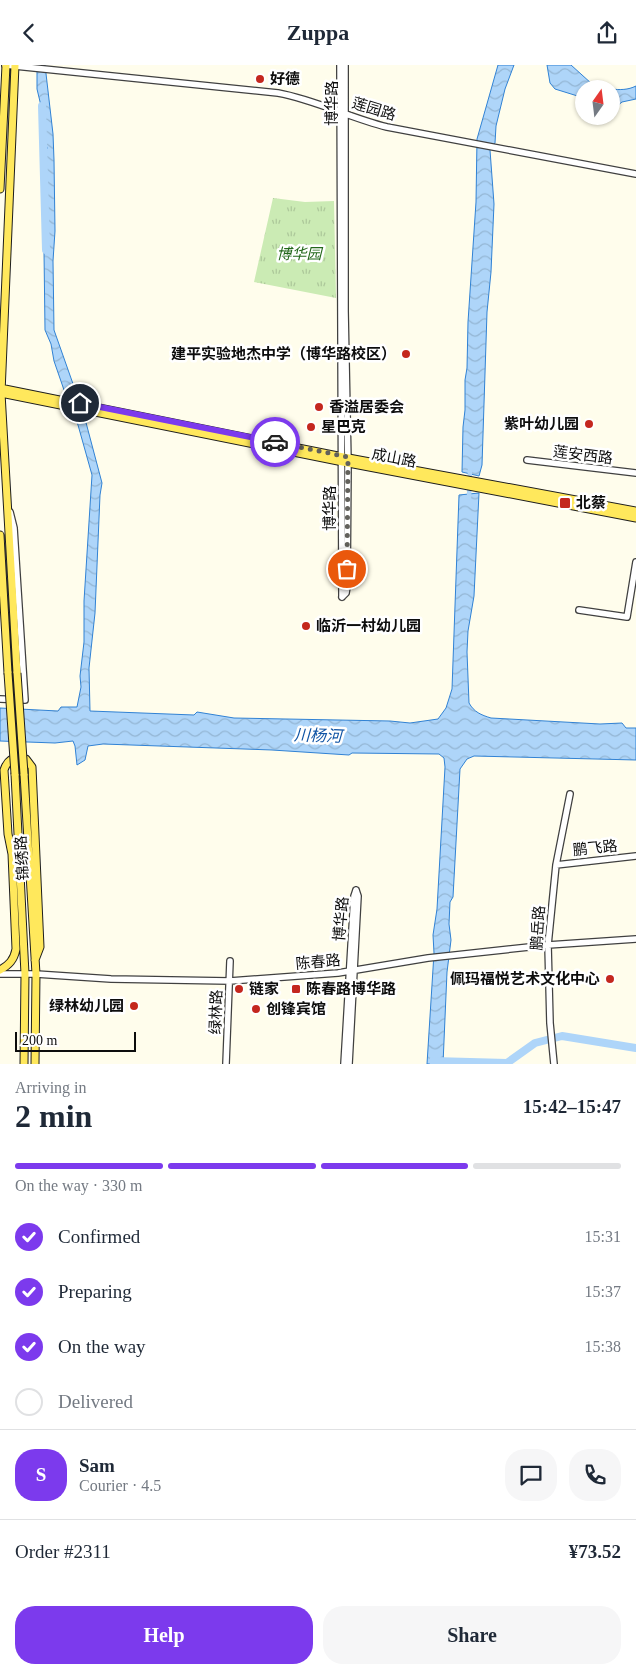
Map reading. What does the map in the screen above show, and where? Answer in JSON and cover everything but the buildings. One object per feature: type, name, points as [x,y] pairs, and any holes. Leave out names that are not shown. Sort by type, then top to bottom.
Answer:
[{"type":"main road","points":[[0,189],[6,65]]},
{"type":"main road","name":"锦绣路","points":[[15,65],[0,390],[36,974],[35,1064]]},
{"type":"main road","name":"成山路","points":[[0,390],[454,481],[636,511]]},
{"type":"main road","name":"成山路","points":[[484,486],[636,518]]},
{"type":"main road","name":"锦绣路","points":[[0,535],[26,974],[24,1064]]},
{"type":"main road","name":"锦绣路","points":[[0,970],[15,957],[16,949],[12,854],[4,828],[4,770],[6,763],[21,758],[26,759],[32,767],[40,947],[35,960]]},
{"type":"street","name":"莲园路","points":[[6,65],[267,91],[302,98],[388,127],[636,175]]},
{"type":"street","name":"博华路","points":[[340,65],[343,113]]},
{"type":"street","name":"博华路","points":[[345,65],[341,353],[345,460],[347,587],[346,593],[342,597],[345,460]]},
{"type":"street","name":"莲安西路","points":[[527,461],[636,473]]},
{"type":"street","points":[[0,699],[25,699],[14,528],[6,496]]},
{"type":"street","points":[[579,610],[627,617],[636,562]]},
{"type":"street","name":"鹏岳路","points":[[554,1064],[550,1023],[548,945],[556,865],[570,794]]},
{"type":"street","name":"鹏飞路","points":[[556,865],[636,856]]},
{"type":"street","name":"博华路","points":[[344,1064],[352,971],[358,896],[356,890],[354,896],[352,971],[349,1064]]},
{"type":"street","name":"陈春路","points":[[0,974],[36,974],[111,979],[230,981],[352,971],[428,958],[548,945],[636,939]]},
{"type":"street","name":"绿林路","points":[[226,1064],[230,961]]},
{"type":"green space","name":"博华园","points":[[273,198],[305,202],[334,201],[336,298],[254,282]]},
{"type":"water","name":"川杨河","points":[[37,65],[45,65],[53,134],[55,231],[53,261],[54,330],[84,415],[102,483],[95,613],[89,668],[90,711],[194,715],[197,712],[234,718],[410,723],[438,719],[446,708],[452,689],[459,495],[479,493],[474,596],[468,631],[467,652],[469,703],[473,709],[491,718],[600,724],[622,723],[626,728],[636,728],[636,760],[474,756],[467,759],[460,769],[453,897],[450,902],[449,924],[451,940],[447,972],[443,1064],[427,1064],[434,953],[433,935],[437,909],[445,767],[444,758],[439,754],[352,753],[349,755],[272,750],[103,744],[88,746],[85,760],[77,765],[73,741],[55,743],[0,741],[0,708],[58,711],[61,707],[77,707],[81,687],[80,676],[84,642],[84,601],[92,475],[78,425],[64,390],[45,330],[44,251],[46,243],[43,160],[47,148],[42,131],[42,110],[37,89]]},
{"type":"water","points":[[498,65],[514,65],[505,89],[496,126],[495,143],[490,150],[494,204],[487,312],[482,465],[479,476],[462,472],[465,380],[476,202],[477,139]]},
{"type":"water","points":[[547,65],[571,65],[588,80],[575,80],[575,95],[555,89],[550,83]]},
{"type":"water","points":[[636,86],[636,99],[620,104],[620,89]]},
{"type":"waterway","points":[[42,106],[46,250]]},
{"type":"waterway","points":[[469,498],[470,469]]},
{"type":"waterway","points":[[433,1061],[507,1063],[535,1043],[562,1036],[636,1048]]},
{"type":"way so far","points":[[275,442],[348,457],[347,569]]},
{"type":"place","name":"好德","points":[[260,79]]},
{"type":"place","name":"建平实验地杰中学（博华路校区）","points":[[406,354]]},
{"type":"place","name":"香溢居委会","points":[[319,407]]},
{"type":"place","name":"紫叶幼儿园","points":[[589,424]]},
{"type":"place","name":"星巴克","points":[[311,427]]},
{"type":"place","name":"北蔡","points":[[565,503]]},
{"type":"place","name":"临沂一村幼儿园","points":[[306,626]]},
{"type":"place","name":"佩玛福悦艺术文化中心","points":[[610,979]]},
{"type":"place","name":"链家","points":[[239,989]]},
{"type":"place","name":"陈春路博华路","points":[[296,989]]},
{"type":"place","name":"绿林幼儿园","points":[[134,1006]]},
{"type":"place","name":"创锋宾馆","points":[[256,1009]]},
{"type":"route","points":[[80,403],[275,442]]}]
